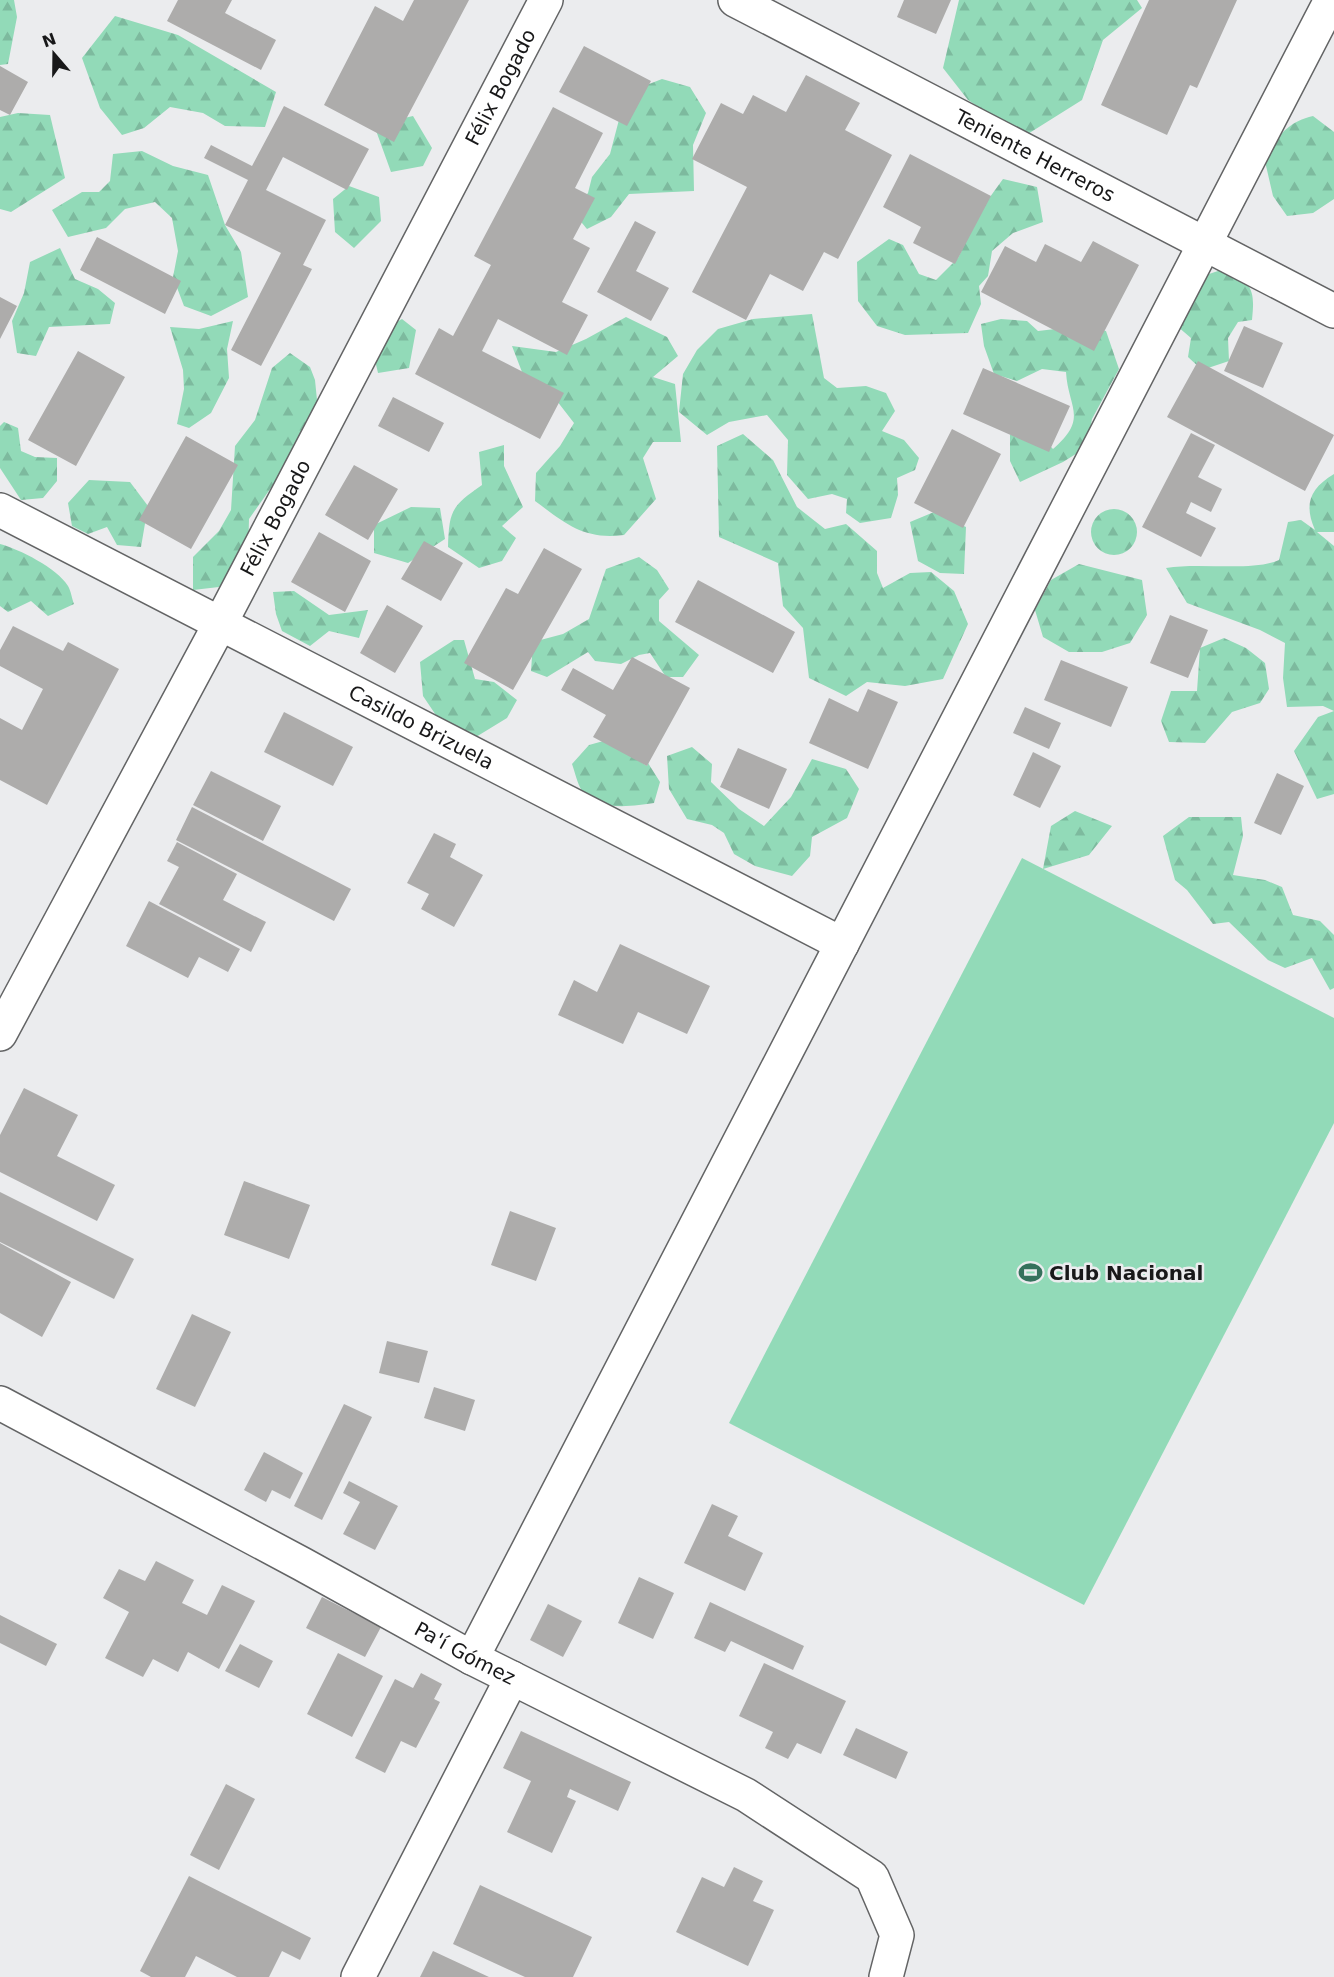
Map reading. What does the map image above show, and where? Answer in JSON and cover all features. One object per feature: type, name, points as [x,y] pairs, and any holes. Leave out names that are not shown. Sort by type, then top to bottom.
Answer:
[{"type":"street","name":"Félix Bogado","points":[[0,1034],[221,622],[546,0]]},
{"type":"street","name":"Teniente Herreros","points":[[735,0],[1334,311]]},
{"type":"street","points":[[472,1658],[1331,0]]},
{"type":"street","name":"Casildo Brizuela","points":[[0,510],[842,944]]},
{"type":"street","name":"Pa'í Gómez","points":[[0,1403],[303,1564],[472,1658],[746,1795],[872,1876],[897,1935],[886,1977]]},
{"type":"street","points":[[358,1977],[512,1678]]},
{"type":"green space","points":[[0,0],[14,0],[17,17],[8,64],[0,65]]},
{"type":"green space","points":[[959,0],[1137,0],[1142,8],[1103,40],[1082,100],[1023,137],[968,100],[943,68]]},
{"type":"green space","points":[[115,16],[178,35],[276,92],[265,127],[225,126],[203,113],[170,107],[144,128],[122,135],[100,108],[82,58]]},
{"type":"green space","points":[[662,79],[690,87],[706,113],[693,145],[694,191],[629,194],[611,217],[587,229],[572,211],[588,193],[592,177],[610,154],[626,93]]},
{"type":"green space","points":[[18,113],[50,115],[65,178],[11,212],[0,209],[0,117]]},
{"type":"green space","points":[[413,116],[432,148],[423,166],[391,172],[374,125]]},
{"type":"green space","points":[[1313,116],[1334,132],[1334,199],[1313,213],[1287,216],[1273,196],[1264,157],[1290,126]]},
{"type":"green space","points":[[142,151],[173,166],[208,175],[225,225],[241,252],[248,297],[211,316],[184,306],[173,277],[178,251],[172,218],[155,202],[125,209],[106,228],[68,237],[52,210],[82,192],[99,192],[110,181],[113,154]]},
{"type":"green space","points":[[1003,179],[1037,187],[1043,222],[1013,233],[992,251],[988,276],[979,286],[981,304],[968,333],[905,335],[877,326],[858,301],[857,262],[889,239],[903,245],[919,274],[936,280],[958,258],[982,208]]},
{"type":"green space","points":[[349,186],[379,197],[381,221],[354,248],[335,232],[333,199]]},
{"type":"green space","points":[[60,248],[75,279],[98,289],[115,303],[110,324],[49,327],[36,356],[17,353],[12,321],[24,293],[30,262]]},
{"type":"green space","points":[[1227,268],[1242,279],[1250,289],[1253,302],[1252,320],[1238,322],[1228,338],[1229,361],[1202,370],[1188,357],[1191,338],[1177,326],[1203,276]]},
{"type":"green space","points":[[812,314],[824,378],[837,388],[866,386],[886,393],[895,411],[882,431],[904,440],[919,458],[915,470],[897,478],[898,495],[891,518],[860,523],[846,513],[847,499],[832,494],[808,499],[787,475],[788,440],[767,415],[729,422],[707,435],[679,412],[683,374],[697,350],[718,329],[753,319]]},
{"type":"green space","points":[[626,317],[667,337],[678,356],[653,377],[675,384],[681,442],[653,442],[643,458],[656,499],[624,535],[598,535],[586,533],[566,523],[535,501],[536,473],[560,446],[574,423],[550,392],[522,372],[512,346],[556,352]]},
{"type":"green space","points":[[402,319],[416,330],[409,368],[378,373],[374,356],[384,329]]},
{"type":"green space","points":[[1001,319],[1027,321],[1038,331],[1081,326],[1106,331],[1119,369],[1092,419],[1087,447],[1063,462],[1020,482],[1010,461],[1010,435],[1020,429],[1041,436],[1053,449],[1070,429],[1074,412],[1066,372],[1042,369],[1017,381],[994,374],[984,346],[981,324]]},
{"type":"green space","points":[[233,321],[227,349],[229,378],[211,413],[189,428],[177,424],[184,389],[183,370],[170,327],[199,329]]},
{"type":"green space","points":[[290,353],[310,367],[315,380],[318,410],[292,458],[249,519],[248,558],[219,587],[193,590],[193,557],[219,531],[231,510],[235,446],[255,420],[272,368]]},
{"type":"green space","points":[[4,422],[18,428],[21,451],[35,457],[57,458],[57,481],[43,498],[21,500],[0,468],[0,426]]},
{"type":"green space","points":[[743,434],[773,460],[797,507],[825,529],[846,524],[877,551],[877,573],[883,588],[910,573],[931,572],[954,591],[968,624],[943,679],[905,686],[867,682],[846,696],[809,678],[803,628],[783,606],[778,563],[719,537],[717,446]]},
{"type":"green space","points":[[504,445],[504,466],[523,507],[502,526],[516,538],[502,561],[479,568],[448,547],[451,517],[458,504],[482,485],[479,452]]},
{"type":"green space","points":[[1334,474],[1334,532],[1317,532],[1334,546],[1334,711],[1323,706],[1287,707],[1283,678],[1285,643],[1260,630],[1187,603],[1166,568],[1255,565],[1279,560],[1288,522],[1301,520],[1315,530],[1310,513],[1311,498],[1319,486]]},
{"type":"green space","points":[[89,480],[130,482],[148,506],[141,547],[117,545],[107,527],[88,534],[72,526],[68,503]]},
{"type":"green space","points":[[411,507],[440,508],[445,539],[408,563],[374,553],[374,525]]},
{"type":"green space","points":[[1114,509],[1130,516],[1137,532],[1130,548],[1114,555],[1098,548],[1091,532],[1098,516]]},
{"type":"green space","points":[[934,512],[966,527],[964,574],[940,573],[918,561],[910,522]]},
{"type":"green space","points":[[0,544],[47,566],[68,586],[74,604],[48,616],[31,601],[8,612],[0,606]]},
{"type":"green space","points":[[639,557],[657,570],[669,589],[659,600],[659,621],[699,655],[683,677],[666,677],[650,653],[639,655],[621,664],[595,661],[588,652],[547,677],[531,671],[533,642],[563,634],[589,619],[606,569]]},
{"type":"green space","points":[[1079,564],[1142,580],[1147,615],[1130,643],[1102,652],[1069,652],[1043,637],[1035,610],[1051,580]]},
{"type":"green space","points":[[294,591],[329,615],[368,610],[359,638],[329,631],[310,646],[282,631],[276,614],[273,592]]},
{"type":"green space","points":[[1224,638],[1246,648],[1265,663],[1269,689],[1260,703],[1232,712],[1205,743],[1169,742],[1161,721],[1171,691],[1197,691],[1200,648]]},
{"type":"green space","points":[[454,640],[464,640],[475,679],[494,682],[517,700],[507,718],[471,740],[446,730],[423,696],[420,662]]},
{"type":"green space","points":[[1334,711],[1334,794],[1317,799],[1294,751],[1318,717]]},
{"type":"green space","points":[[607,740],[647,766],[648,763],[660,782],[654,803],[626,806],[606,805],[588,798],[582,791],[572,764],[589,745]]},
{"type":"green space","points":[[692,747],[712,764],[711,782],[739,809],[764,826],[791,797],[812,759],[846,769],[859,789],[847,818],[812,837],[810,856],[792,876],[755,866],[734,854],[724,833],[712,825],[687,819],[669,789],[667,756]]},
{"type":"green space","points":[[1075,811],[1112,826],[1089,855],[1043,869],[1051,826]]},
{"type":"green space","points":[[1189,817],[1241,817],[1243,836],[1233,875],[1265,880],[1282,887],[1293,915],[1320,921],[1334,935],[1334,988],[1330,990],[1312,958],[1285,968],[1268,960],[1229,922],[1213,924],[1187,890],[1175,880],[1163,836]]},
{"type":"green space","name":"Club Nacional","points":[[1022,858],[1334,1018],[1334,1123],[1084,1605],[729,1423]]},
{"type":"building","points":[[178,0],[232,0],[225,13],[276,40],[261,70],[167,21]]},
{"type":"building","points":[[414,0],[469,0],[394,142],[324,105],[375,6],[403,21]]},
{"type":"building","points":[[904,0],[951,0],[936,34],[897,17]]},
{"type":"building","points":[[1149,0],[1237,0],[1197,88],[1190,85],[1167,135],[1101,105]]},
{"type":"building","points":[[584,46],[651,81],[627,126],[559,92]]},
{"type":"building","points":[[0,66],[28,82],[10,115],[0,110]]},
{"type":"building","points":[[806,75],[860,103],[845,130],[892,155],[838,259],[824,252],[803,291],[770,274],[746,320],[692,292],[747,187],[692,159],[721,103],[743,114],[753,95],[786,112]]},
{"type":"building","points":[[284,106],[369,149],[347,190],[283,157],[266,190],[326,220],[303,265],[312,269],[261,366],[231,350],[281,253],[225,225],[248,180],[204,158],[211,145],[252,166]]},
{"type":"building","points":[[553,107],[603,133],[575,188],[595,198],[573,239],[590,248],[562,302],[588,315],[567,355],[498,319],[482,351],[564,393],[540,439],[415,374],[439,328],[453,336],[491,265],[474,256]]},
{"type":"building","points":[[910,154],[991,196],[955,264],[913,243],[921,227],[883,207]]},
{"type":"building","points":[[635,221],[656,232],[636,271],[669,288],[651,321],[597,292]]},
{"type":"building","points":[[97,237],[181,281],[165,314],[80,270]]},
{"type":"building","points":[[1093,241],[1139,265],[1094,351],[981,292],[1005,246],[1036,262],[1045,244],[1081,262]]},
{"type":"building","points":[[0,297],[17,306],[0,339]]},
{"type":"building","points":[[1244,326],[1283,343],[1263,388],[1224,371]]},
{"type":"building","points":[[78,351],[125,377],[76,466],[28,440]]},
{"type":"building","points":[[1198,361],[1334,435],[1305,491],[1167,417]]},
{"type":"building","points":[[983,368],[1070,406],[1049,452],[963,414]]},
{"type":"building","points":[[393,397],[444,423],[429,452],[378,426]]},
{"type":"building","points":[[952,429],[1001,454],[963,528],[914,503]]},
{"type":"building","points":[[1191,433],[1215,445],[1198,477],[1222,489],[1211,512],[1191,502],[1186,513],[1216,528],[1201,557],[1142,527]]},
{"type":"building","points":[[186,436],[238,465],[191,549],[139,520]]},
{"type":"building","points":[[354,465],[398,489],[368,540],[325,515]]},
{"type":"building","points":[[319,532],[371,561],[345,612],[291,582]]},
{"type":"building","points":[[424,541],[463,563],[441,601],[401,579]]},
{"type":"building","points":[[544,548],[582,569],[513,690],[464,663],[506,588],[518,594]]},
{"type":"building","points":[[698,580],[795,632],[773,673],[675,622]]},
{"type":"building","points":[[387,605],[423,626],[395,673],[360,653]]},
{"type":"building","points":[[1170,615],[1208,630],[1188,678],[1150,663]]},
{"type":"building","points":[[13,626],[63,651],[68,642],[119,669],[47,805],[0,780],[0,718],[22,730],[43,689],[0,666],[0,650]]},
{"type":"building","points":[[632,657],[690,688],[647,766],[593,737],[606,715],[561,690],[573,668],[613,690]]},
{"type":"building","points":[[1061,660],[1128,687],[1111,727],[1044,700]]},
{"type":"building","points":[[868,689],[898,702],[868,769],[809,743],[829,698],[858,712]]},
{"type":"building","points":[[1025,707],[1061,723],[1049,749],[1013,733]]},
{"type":"building","points":[[284,712],[353,747],[333,786],[264,752]]},
{"type":"building","points":[[738,748],[787,769],[769,809],[720,787]]},
{"type":"building","points":[[1033,752],[1061,766],[1040,808],[1013,795]]},
{"type":"building","points":[[211,771],[281,806],[263,841],[193,805]]},
{"type":"building","points":[[1277,773],[1304,786],[1281,835],[1254,823]]},
{"type":"building","points":[[192,807],[351,889],[334,921],[176,840]]},
{"type":"building","points":[[434,833],[456,844],[450,857],[483,875],[454,927],[421,909],[429,894],[407,883]]},
{"type":"building","points":[[177,842],[237,874],[223,900],[266,922],[251,952],[159,904],[179,867],[167,861]]},
{"type":"building","points":[[149,901],[240,949],[228,972],[199,957],[188,978],[126,946]]},
{"type":"building","points":[[620,944],[710,986],[687,1034],[638,1012],[623,1044],[558,1015],[574,980],[597,992]]},
{"type":"building","points":[[24,1088],[78,1115],[57,1156],[115,1185],[97,1221],[0,1172],[0,1135]]},
{"type":"building","points":[[244,1181],[310,1205],[289,1259],[224,1235]]},
{"type":"building","points":[[0,1192],[134,1259],[114,1299],[0,1242]]},
{"type":"building","points":[[510,1211],[556,1228],[536,1281],[491,1265]]},
{"type":"building","points":[[0,1243],[71,1282],[42,1337],[0,1313]]},
{"type":"building","points":[[192,1314],[231,1332],[195,1407],[156,1389]]},
{"type":"building","points":[[387,1341],[428,1351],[419,1383],[379,1373]]},
{"type":"building","points":[[434,1387],[475,1400],[465,1431],[424,1418]]},
{"type":"building","points":[[344,1404],[372,1417],[322,1520],[294,1506]]},
{"type":"building","points":[[264,1452],[303,1473],[290,1499],[272,1490],[266,1502],[244,1490]]},
{"type":"building","points":[[349,1481],[398,1506],[375,1550],[343,1534],[360,1502],[343,1493]]},
{"type":"building","points":[[712,1504],[738,1516],[728,1536],[763,1553],[745,1591],[684,1563]]},
{"type":"building","points":[[156,1561],[194,1580],[182,1603],[207,1615],[222,1585],[255,1601],[219,1669],[188,1652],[178,1672],[153,1659],[143,1677],[105,1658],[129,1612],[103,1598],[119,1569],[145,1581]]},
{"type":"building","points":[[639,1577],[674,1593],[653,1639],[618,1623]]},
{"type":"building","points":[[322,1597],[381,1627],[365,1657],[306,1628]]},
{"type":"building","points":[[710,1602],[804,1646],[793,1670],[731,1641],[725,1652],[694,1638]]},
{"type":"building","points":[[548,1604],[582,1621],[563,1657],[530,1640]]},
{"type":"building","points":[[0,1615],[57,1644],[46,1666],[0,1643]]},
{"type":"building","points":[[240,1644],[273,1661],[259,1688],[225,1671]]},
{"type":"building","points":[[338,1653],[383,1676],[352,1737],[307,1714]]},
{"type":"building","points":[[764,1663],[846,1701],[821,1754],[797,1743],[788,1759],[765,1748],[773,1732],[739,1716]]},
{"type":"building","points":[[421,1673],[442,1684],[434,1699],[440,1702],[416,1748],[401,1741],[385,1773],[355,1758],[395,1679],[413,1688]]},
{"type":"building","points":[[856,1728],[908,1752],[896,1779],[843,1755]]},
{"type":"building","points":[[521,1731],[631,1782],[618,1811],[570,1789],[567,1797],[576,1801],[552,1853],[507,1832],[531,1781],[503,1768]]},
{"type":"building","points":[[226,1784],[255,1799],[219,1870],[190,1855]]},
{"type":"building","points":[[734,1867],[763,1881],[753,1901],[774,1910],[748,1966],[676,1932],[702,1877],[724,1887]]},
{"type":"building","points":[[189,1876],[311,1938],[300,1960],[282,1951],[269,1977],[237,1977],[196,1956],[185,1977],[151,1977],[140,1971]]},
{"type":"building","points":[[480,1885],[592,1937],[573,1977],[525,1977],[453,1944]]},
{"type":"building","points":[[433,1951],[489,1977],[420,1977]]},
{"type":"place","name":"Club Nacional","points":[[1031,1273]]}]
